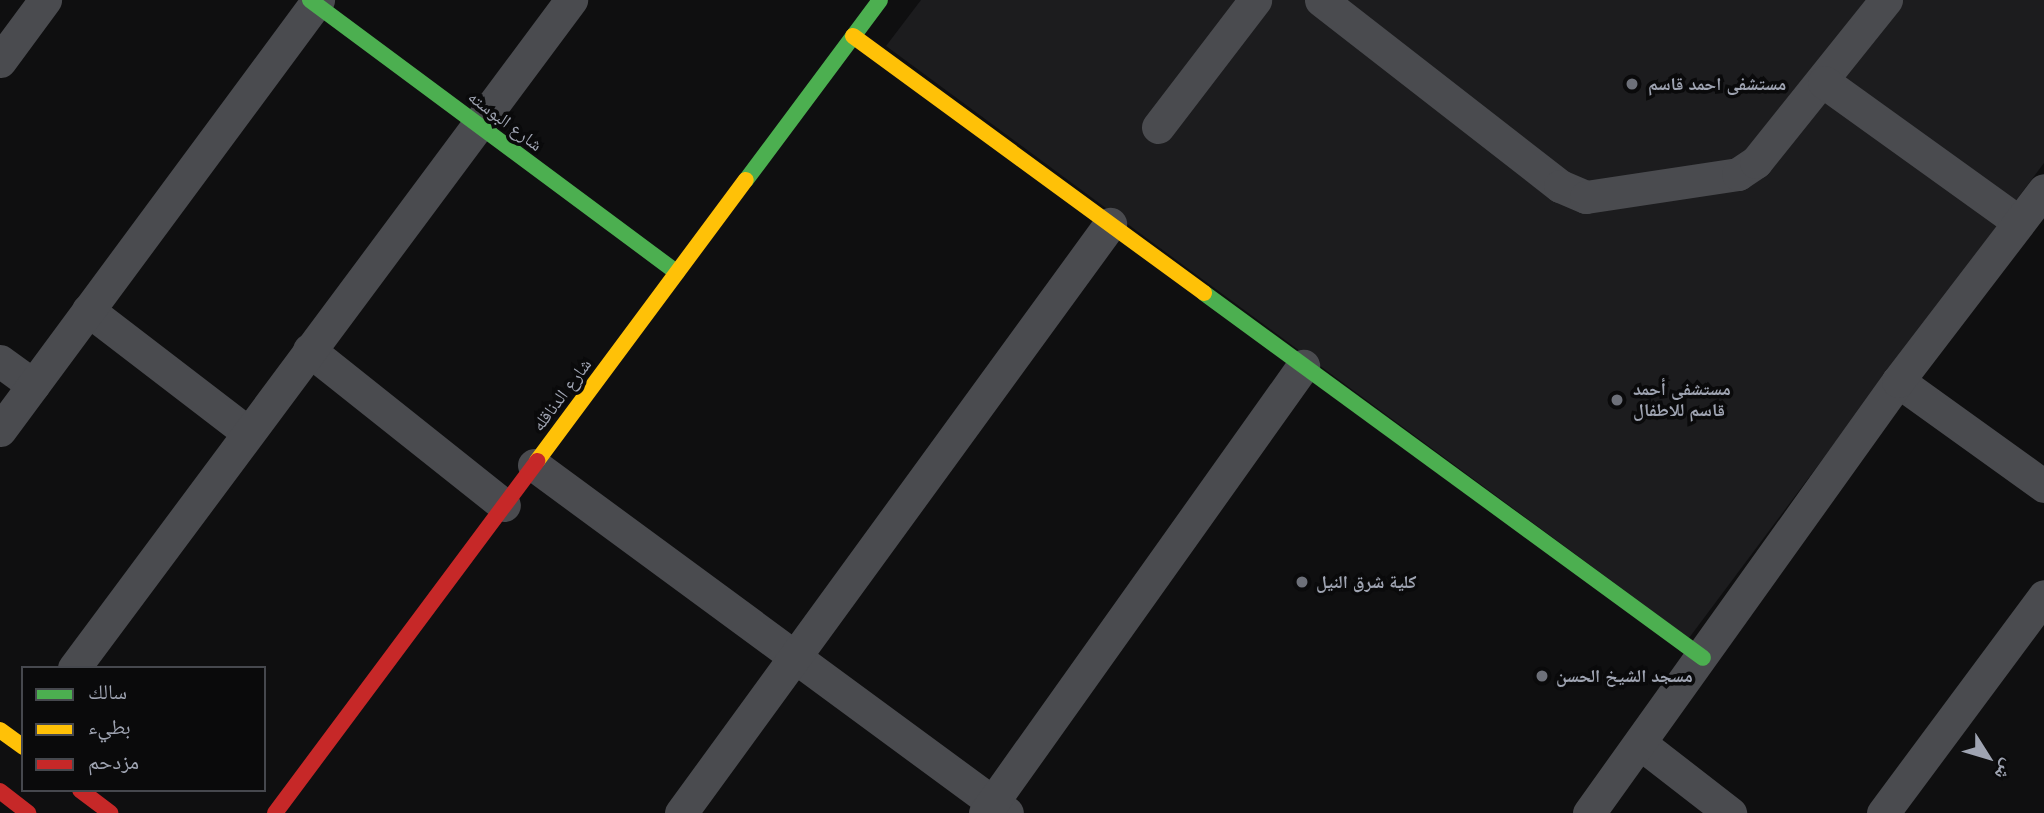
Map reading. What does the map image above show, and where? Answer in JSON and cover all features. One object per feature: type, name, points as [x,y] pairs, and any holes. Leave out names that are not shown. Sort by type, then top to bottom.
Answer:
[{"type":"street","points":[[0,61],[45,0]]},
{"type":"street","points":[[75,666],[571,0]]},
{"type":"street","name":"شارع الدناقله","points":[[275,813],[880,0]]},
{"type":"street","points":[[1157,127],[1255,0]]},
{"type":"street","points":[[1321,0],[1560,186],[1586,197],[1738,174],[1756,162],[1824,82],[1886,0]]},
{"type":"street","points":[[0,430],[315,1]]},
{"type":"street","name":"شارع البوسته","points":[[315,1],[677,273]]},
{"type":"street","points":[[853,36],[1703,658]]},
{"type":"street","points":[[1824,82],[2020,222]]},
{"type":"street","points":[[1589,813],[1703,658],[1898,381],[2044,190]]},
{"type":"street","points":[[681,813],[799,657],[1110,225]]},
{"type":"street","points":[[88,310],[247,432]]},
{"type":"street","points":[[309,350],[504,505]]},
{"type":"street","points":[[0,360],[33,385]]},
{"type":"street","points":[[534,465],[799,657],[995,810],[1303,366]]},
{"type":"street","points":[[1898,381],[2044,485]]},
{"type":"street","points":[[1883,813],[2044,596]]},
{"type":"street","points":[[1640,744],[1730,813]]},
{"type":"street","points":[[0,791],[28,813]]},
{"type":"street","points":[[83,792],[110,813]]},
{"type":"shaded area","name":"مستشفى أحمد قاسم للاطفال","points":[[921,0],[2044,0],[2044,163],[1689,638],[886,46]]},
{"type":"traffic: fast","points":[[310,0],[677,273]]},
{"type":"traffic: fast","points":[[746,180],[880,0]]},
{"type":"traffic: fast","points":[[1204,293],[1703,658]]},
{"type":"traffic: slow","points":[[853,36],[1204,293]]},
{"type":"traffic: slow","points":[[537,461],[746,180]]},
{"type":"traffic: slow","points":[[0,730],[21,746]]},
{"type":"traffic: jam","points":[[275,813],[537,461]]},
{"type":"traffic: jam","points":[[0,791],[28,813]]},
{"type":"traffic: jam","points":[[83,792],[110,813]]},
{"type":"place","name":"مستشفى احمد قاسم","points":[[1632,84]]},
{"type":"place","name":"مستشفى أحمد قاسم للاطفال","points":[[1617,400]]},
{"type":"place","name":"كلية شرق النيل","points":[[1302,582]]},
{"type":"place","name":"مسجد الشيخ الحسن","points":[[1542,676]]}]
